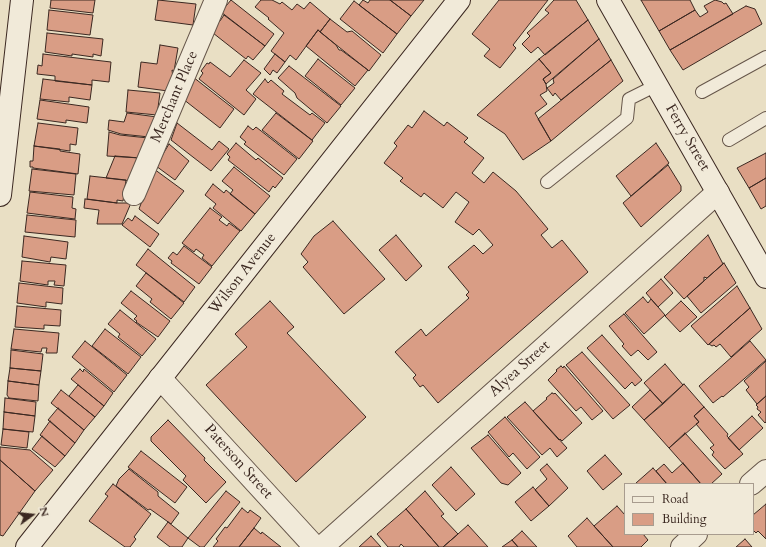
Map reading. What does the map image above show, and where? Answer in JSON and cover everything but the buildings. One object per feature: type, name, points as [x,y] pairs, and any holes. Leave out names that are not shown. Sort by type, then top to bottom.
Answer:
[{"type":"street","points":[[0,195],[22,0]]},
{"type":"street","name":"Merchant Place","points":[[134,194],[216,0]]},
{"type":"street","name":"Wilson Avenue","points":[[27,547],[459,0]]},
{"type":"street","name":"Ferry Street","points":[[608,0],[766,277]]},
{"type":"street","name":"Alyea Street","points":[[322,547],[718,192]]},
{"type":"street","name":"Paterson Street","points":[[160,378],[315,547]]},
{"type":"street","points":[[752,483],[766,471]]},
{"type":"street","points":[[682,547],[695,535]]},
{"type":"lane","points":[[702,92],[766,57]]},
{"type":"lane","points":[[547,182],[627,118],[629,99],[657,85]]},
{"type":"lane","points":[[729,140],[766,118]]}]
